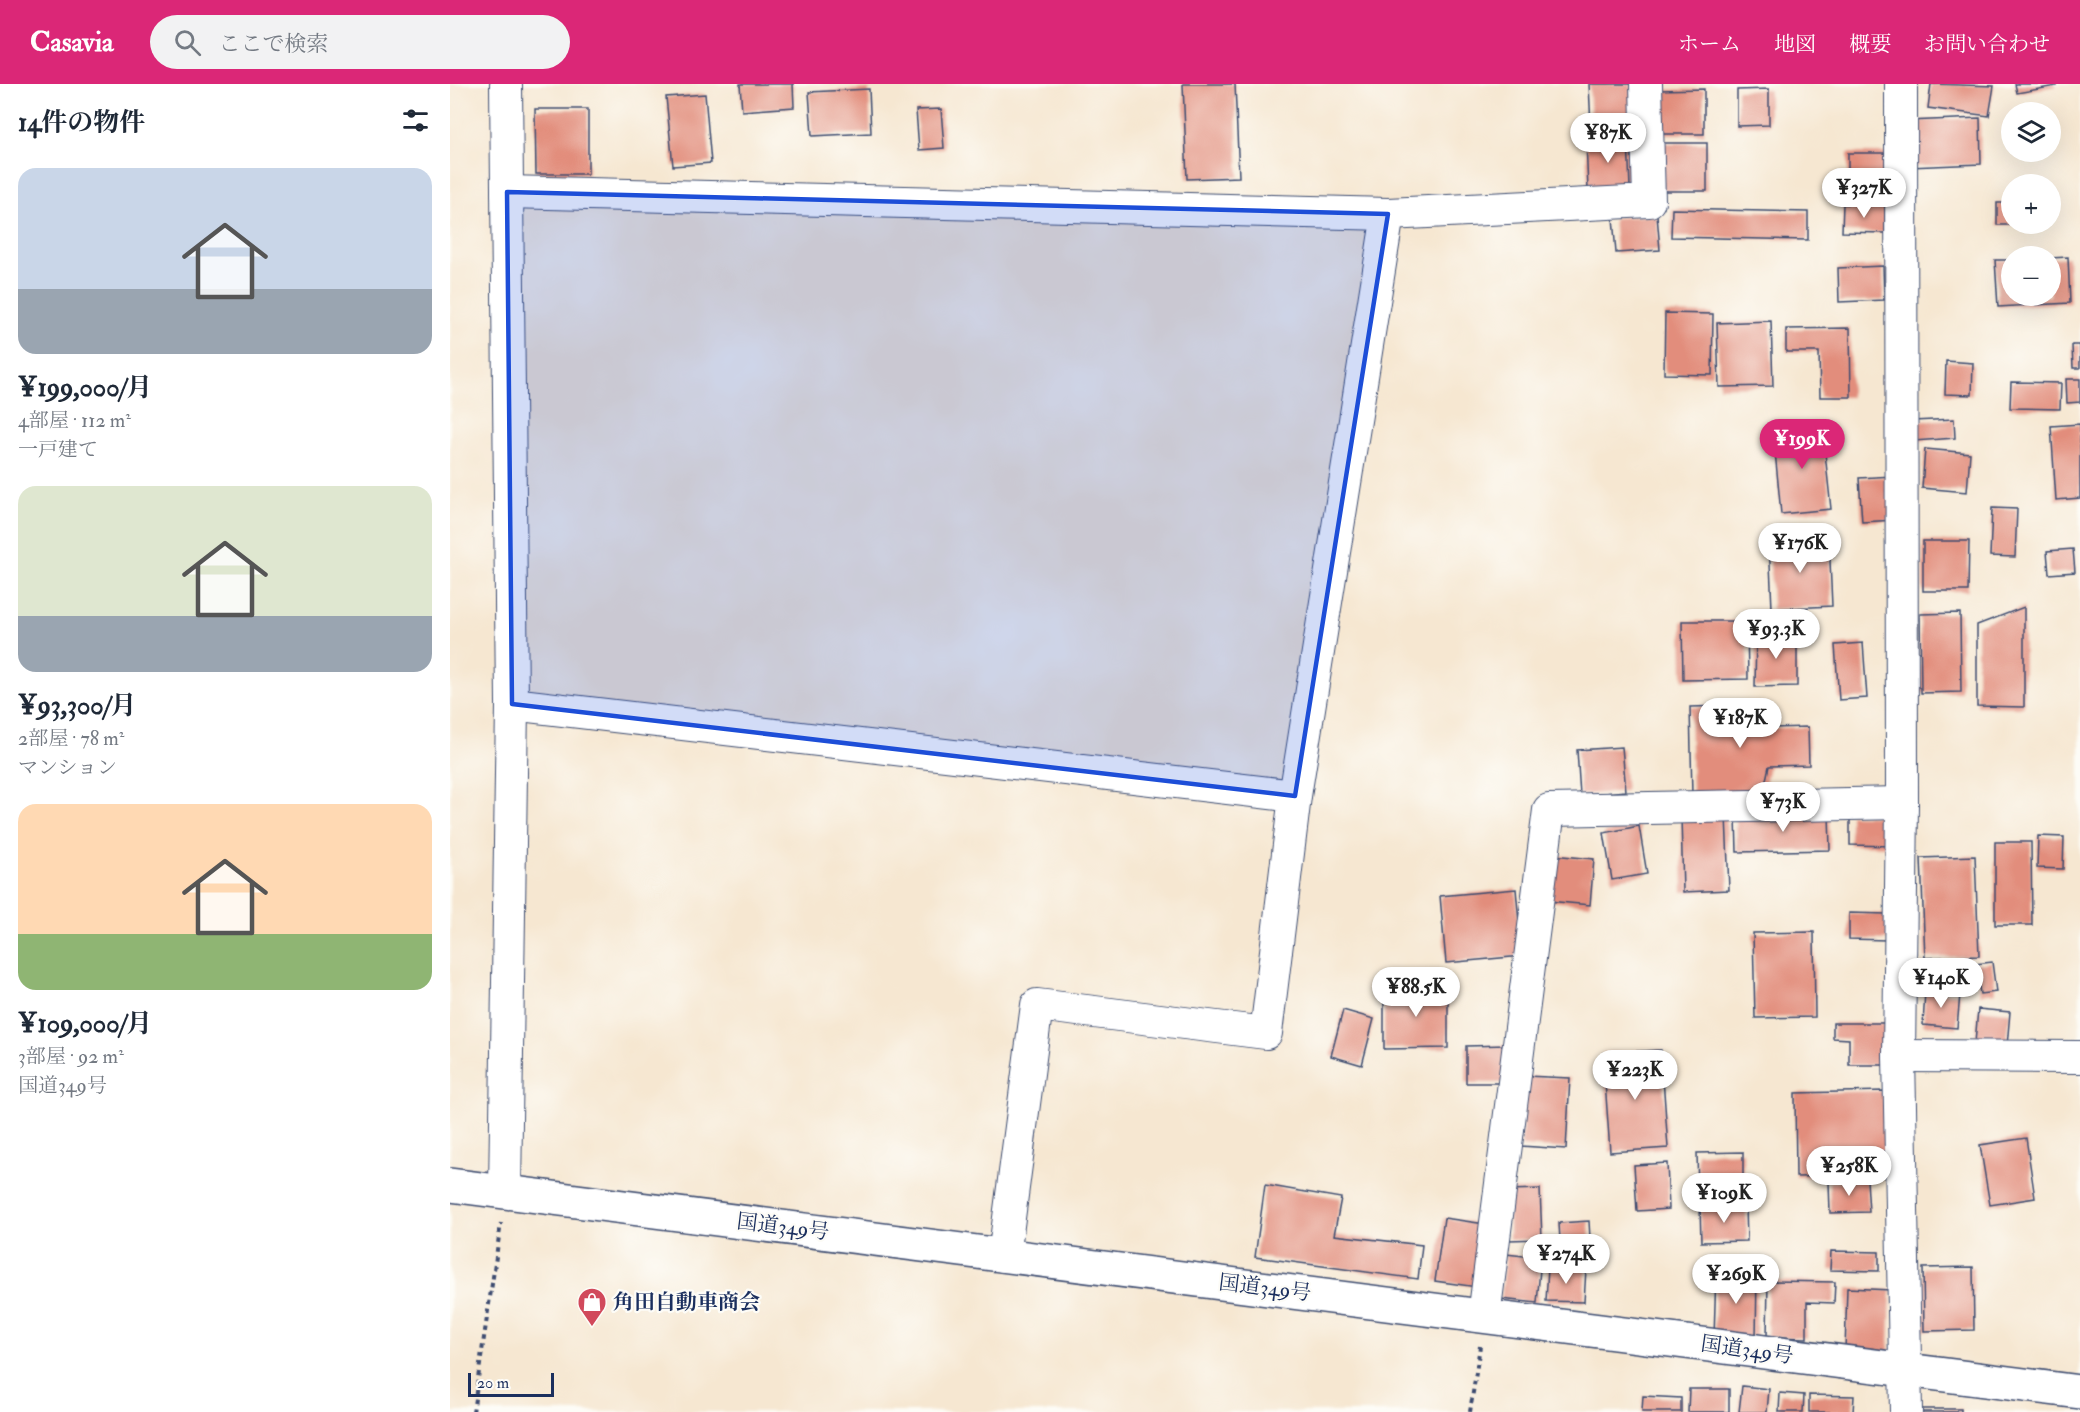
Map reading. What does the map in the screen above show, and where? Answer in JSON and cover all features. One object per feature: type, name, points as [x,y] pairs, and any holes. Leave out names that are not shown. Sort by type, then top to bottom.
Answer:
[{"type":"highway","name":"国道349号","points":[[450,1185],[2080,1392]]},
{"type":"street","points":[[505,1191],[512,704],[506,84]]},
{"type":"street","points":[[507,192],[1388,214],[1649,201],[1646,84]]},
{"type":"street","points":[[1901,84],[1902,803],[1899,1056],[1906,1412]]},
{"type":"street","points":[[1004,1256],[1037,1005],[1266,1033],[1295,796],[1388,214]]},
{"type":"street","points":[[512,704],[1295,796]]},
{"type":"street","points":[[1484,1316],[1549,810],[1902,803]]},
{"type":"street","points":[[1899,1056],[2080,1057]]},
{"type":"path","points":[[473,1412],[505,1191]]},
{"type":"path","points":[[1470,1412],[1484,1316]]},
{"type":"highlighted area","points":[[507,192],[1388,214],[1295,796],[512,704]]},
{"type":"building","points":[[740,84],[793,84],[794,107],[742,111]]},
{"type":"building","points":[[1183,84],[1235,84],[1239,177],[1187,179]]},
{"type":"building","points":[[1589,84],[1631,84],[1633,125],[1591,127]]},
{"type":"building","points":[[1931,84],[1994,86],[1989,116],[1928,108]]},
{"type":"building","points":[[2015,84],[2055,84],[2056,86],[2017,93]]},
{"type":"building","points":[[869,89],[871,133],[812,136],[809,92]]},
{"type":"building","points":[[1704,89],[1704,134],[1660,134],[1659,90]]},
{"type":"building","points":[[1769,89],[1769,125],[1737,126],[1737,90]]},
{"type":"building","points":[[705,94],[711,163],[673,166],[666,97]]},
{"type":"building","points":[[535,109],[588,109],[588,174],[536,174]]},
{"type":"building","points":[[941,109],[944,148],[919,150],[916,110]]},
{"type":"building","points":[[1980,118],[1981,164],[1909,167],[1907,121]]},
{"type":"building","points":[[1628,139],[1630,188],[1588,190],[1586,140]]},
{"type":"building","points":[[1662,143],[1707,143],[1707,191],[1662,191]]},
{"type":"building","points":[[1848,153],[1889,153],[1889,175],[1848,175]]},
{"type":"building","points":[[1997,203],[2001,203],[2001,225],[1997,225]]},
{"type":"building","points":[[1843,204],[1885,205],[1885,233],[1842,232]]},
{"type":"building","points":[[1672,209],[1808,212],[1808,240],[1671,237]]},
{"type":"building","points":[[1657,215],[1660,250],[1616,253],[1613,218]]},
{"type":"building","points":[[2061,257],[2068,257],[2070,303],[2061,304]]},
{"type":"building","points":[[1995,260],[2001,260],[2001,306],[2016,306],[1998,307]]},
{"type":"building","points":[[1883,266],[1884,300],[1839,302],[1838,268]]},
{"type":"building","points":[[1665,313],[1713,314],[1712,375],[1664,374]]},
{"type":"building","points":[[1771,321],[1773,386],[1719,387],[1717,323]]},
{"type":"building","points":[[1850,328],[1851,397],[1820,397],[1819,352],[1786,352],[1786,329]]},
{"type":"building","points":[[2072,345],[2080,345],[2080,368],[2073,368]]},
{"type":"building","points":[[1946,361],[1973,363],[1972,395],[1945,394]]},
{"type":"building","points":[[2066,379],[2080,379],[2080,402],[2067,403]]},
{"type":"building","points":[[2011,382],[2061,383],[2060,409],[2010,408]]},
{"type":"building","points":[[1954,419],[1955,438],[1914,441],[1913,421]]},
{"type":"building","points":[[2080,424],[2080,498],[2056,500],[2051,426]]},
{"type":"building","points":[[1822,425],[1831,509],[1781,514],[1773,430]]},
{"type":"building","points":[[1925,449],[1970,453],[1967,492],[1922,488]]},
{"type":"building","points":[[1893,476],[1895,520],[1862,522],[1859,478]]},
{"type":"building","points":[[1992,508],[2017,509],[2015,557],[1990,556]]},
{"type":"building","points":[[1829,538],[1832,606],[1772,609],[1769,541]]},
{"type":"building","points":[[1923,541],[1969,541],[1968,591],[1923,591]]},
{"type":"building","points":[[2073,549],[2075,572],[2049,574],[2047,551]]},
{"type":"building","points":[[2024,607],[2024,707],[1977,706],[1977,625]]},
{"type":"building","points":[[1960,613],[1961,692],[1921,693],[1920,614]]},
{"type":"building","points":[[1682,621],[1747,621],[1748,679],[1683,680]]},
{"type":"building","points":[[1756,634],[1797,634],[1797,686],[1755,687]]},
{"type":"building","points":[[1863,643],[1867,698],[1839,700],[1835,645]]},
{"type":"building","points":[[1769,705],[1770,728],[1808,727],[1809,765],[1769,766],[1763,794],[1692,795],[1690,707]]},
{"type":"building","points":[[1622,747],[1626,791],[1580,795],[1577,750]]},
{"type":"building","points":[[1829,814],[1830,850],[1737,852],[1736,816]]},
{"type":"building","points":[[1726,815],[1729,890],[1683,892],[1681,816]]},
{"type":"building","points":[[1850,815],[1894,816],[1893,846],[1850,845]]},
{"type":"building","points":[[1639,826],[1647,874],[1612,880],[1604,833]]},
{"type":"building","points":[[2038,836],[2064,837],[2063,869],[2037,868]]},
{"type":"building","points":[[1995,842],[2031,842],[2032,925],[1995,925]]},
{"type":"building","points":[[1552,855],[1594,859],[1590,905],[1548,901]]},
{"type":"building","points":[[1975,856],[1979,956],[1925,958],[1921,858]]},
{"type":"building","points":[[1516,889],[1522,956],[1446,963],[1440,896]]},
{"type":"building","points":[[1849,913],[1887,914],[1887,940],[1849,939]]},
{"type":"building","points":[[1814,932],[1815,1017],[1755,1018],[1753,933]]},
{"type":"building","points":[[1992,962],[1996,992],[1980,994],[1976,964]]},
{"type":"building","points":[[1448,987],[1448,1048],[1384,1049],[1384,988]]},
{"type":"building","points":[[1925,991],[1960,994],[1957,1028],[1923,1025]]},
{"type":"building","points":[[1978,1009],[2010,1012],[2007,1046],[1975,1043]]},
{"type":"building","points":[[1343,1010],[1374,1019],[1362,1065],[1331,1056]]},
{"type":"building","points":[[1833,1023],[1887,1023],[1886,1065],[1849,1065],[1849,1039],[1833,1038]]},
{"type":"building","points":[[1508,1045],[1508,1083],[1466,1083],[1466,1046]]},
{"type":"building","points":[[1661,1050],[1668,1148],[1610,1152],[1603,1053]]},
{"type":"building","points":[[1525,1076],[1570,1078],[1566,1149],[1521,1146]]},
{"type":"building","points":[[1885,1091],[1887,1175],[1796,1177],[1795,1093]]},
{"type":"building","points":[[2026,1138],[2035,1198],[1990,1205],[1980,1145]]},
{"type":"building","points":[[1743,1152],[1743,1189],[1698,1190],[1697,1153]]},
{"type":"building","points":[[1667,1163],[1669,1209],[1637,1211],[1634,1165]]},
{"type":"building","points":[[1867,1180],[1869,1212],[1830,1213],[1829,1182]]},
{"type":"building","points":[[1265,1185],[1341,1198],[1334,1235],[1422,1245],[1418,1279],[1255,1257]]},
{"type":"building","points":[[1540,1189],[1542,1239],[1509,1240],[1508,1190]]},
{"type":"building","points":[[1746,1205],[1747,1241],[1701,1242],[1700,1206]]},
{"type":"building","points":[[1444,1218],[1485,1224],[1477,1287],[1435,1281]]},
{"type":"building","points":[[1589,1221],[1591,1256],[1561,1258],[1559,1223]]},
{"type":"building","points":[[1831,1251],[1879,1252],[1879,1271],[1830,1270]]},
{"type":"building","points":[[1506,1254],[1541,1258],[1537,1303],[1501,1299]]},
{"type":"building","points":[[1973,1267],[1974,1330],[1924,1331],[1923,1268]]},
{"type":"building","points":[[1548,1268],[1586,1269],[1584,1302],[1546,1301]]},
{"type":"building","points":[[1716,1271],[1757,1272],[1756,1339],[1714,1338]]},
{"type":"building","points":[[1768,1281],[1835,1282],[1834,1303],[1807,1302],[1807,1338],[1767,1337]]},
{"type":"building","points":[[1847,1288],[1891,1290],[1889,1352],[1845,1351]]},
{"type":"building","points":[[1742,1386],[1769,1389],[1767,1412],[1739,1412]]},
{"type":"building","points":[[1689,1389],[1729,1389],[1729,1412],[1688,1412]]},
{"type":"building","points":[[1780,1393],[1804,1395],[1803,1412],[1779,1412]]},
{"type":"building","points":[[1809,1395],[1854,1396],[1853,1412],[1809,1412]]},
{"type":"building","points":[[1643,1396],[1681,1398],[1681,1412],[1642,1412]]},
{"type":"building","points":[[1916,1409],[1961,1409],[1961,1412],[1916,1412]]},
{"type":"place","name":"角田自動車商会","points":[[592,1328]]}]
